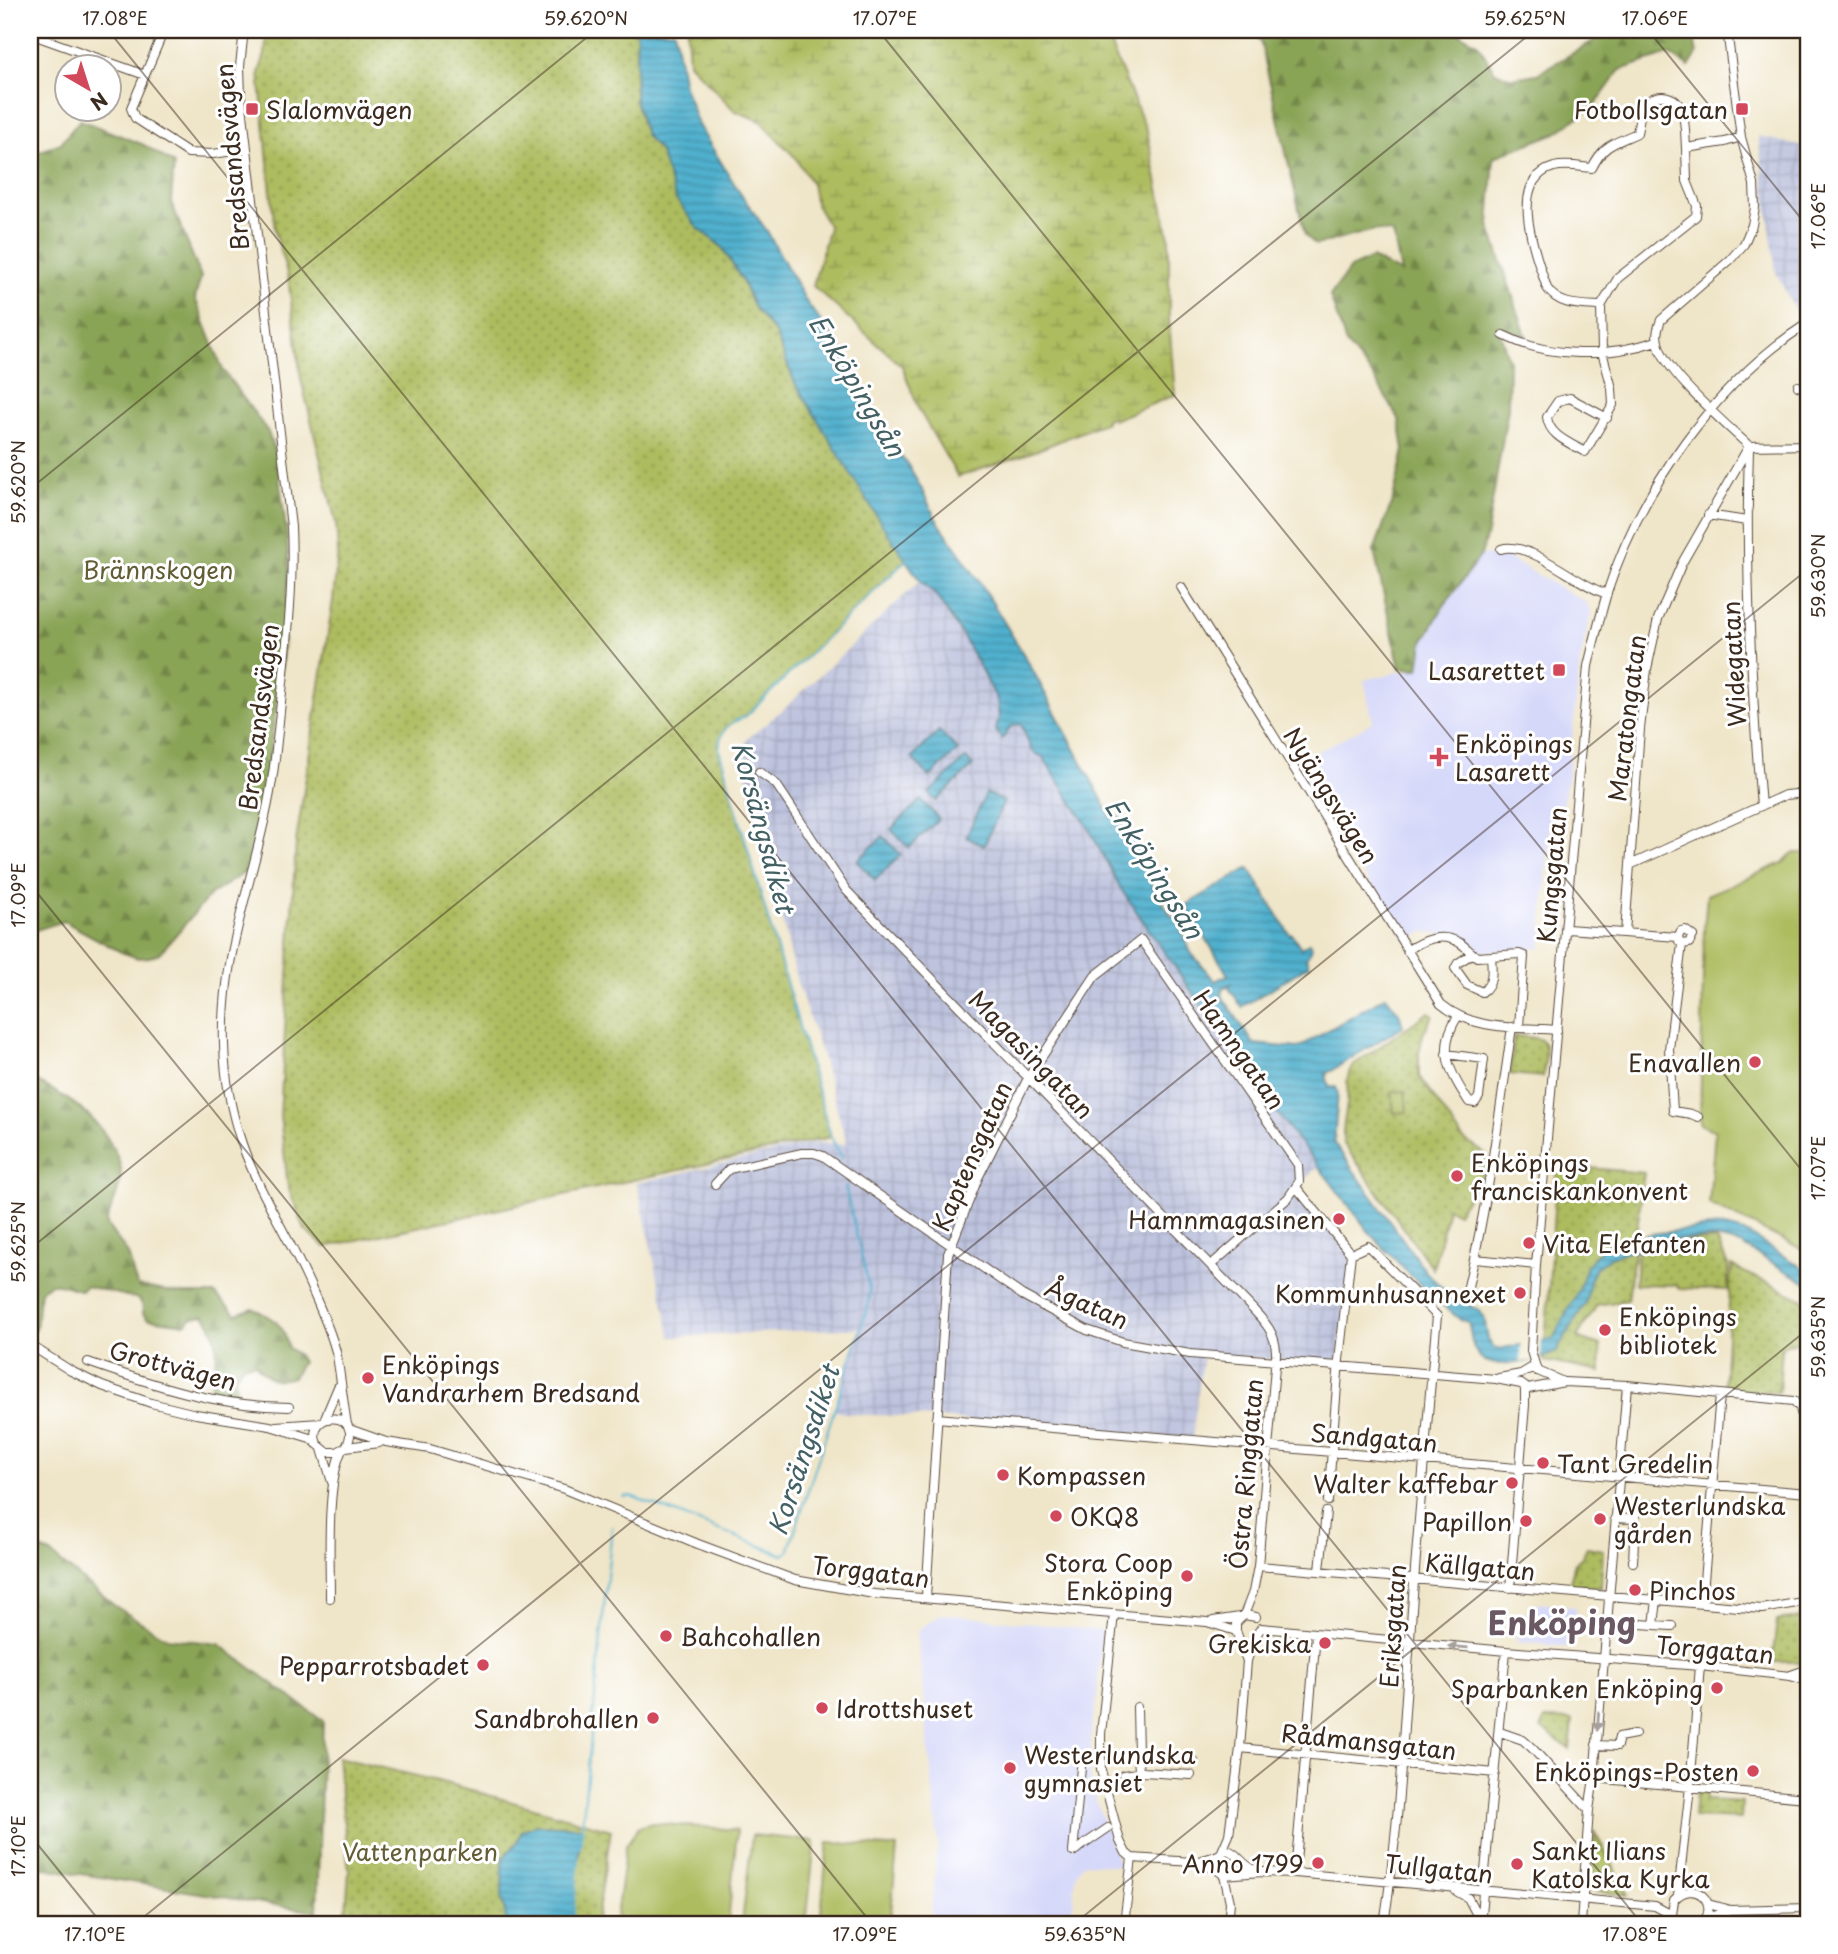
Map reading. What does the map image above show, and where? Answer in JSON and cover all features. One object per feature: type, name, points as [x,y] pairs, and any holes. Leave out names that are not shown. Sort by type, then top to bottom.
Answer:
[{"type":"street","points":[[164,30],[131,108],[133,115],[188,153],[213,154],[246,149]]},
{"type":"street","name":"Bredsandsvägen","points":[[244,30],[240,66],[246,149],[293,569],[275,759],[265,817],[226,978],[224,1045],[233,1115],[242,1144],[316,1299],[337,1356],[348,1427]]},
{"type":"street","points":[[1517,30],[1524,30]]},
{"type":"street","points":[[1727,30],[1741,137],[1754,184],[1755,207],[1752,225],[1744,244],[1730,260],[1661,320],[1657,341],[1660,351],[1710,410],[1749,446],[1808,444]]},
{"type":"street","points":[[31,33],[145,75]]},
{"type":"street","points":[[1601,306],[1558,301],[1546,288],[1528,216],[1529,191],[1534,181],[1555,167],[1592,168],[1600,152],[1606,147],[1637,133],[1643,108],[1652,98],[1670,97],[1681,108],[1687,181],[1697,206],[1696,216],[1618,278],[1601,306],[1602,352],[1613,405],[1607,418],[1584,452],[1555,434],[1549,428],[1547,417],[1558,401],[1570,398],[1607,418]]},
{"type":"street","points":[[1686,148],[1741,137]]},
{"type":"street","name":"Kungsgatan","points":[[1526,1366],[1531,1351],[1536,1265],[1588,666],[1607,594],[1642,512],[1672,462],[1710,410],[1748,372],[1808,323]]},
{"type":"street","points":[[1503,335],[1537,348],[1576,352],[1602,352],[1657,341]]},
{"type":"street","points":[[1798,386],[1808,390]]},
{"type":"street","name":"Maratongatan","points":[[1625,933],[1640,729],[1647,669],[1658,619],[1682,563],[1749,446]]},
{"type":"street","name":"Widegatan","points":[[1749,446],[1748,622],[1761,806]]},
{"type":"street","points":[[1708,515],[1747,521]]},
{"type":"street","points":[[1501,549],[1508,547],[1545,560],[1587,586],[1607,594]]},
{"type":"street","name":"Nyängsvägen","points":[[1181,587],[1440,1004],[1458,1016],[1480,1023],[1557,1030]]},
{"type":"street","name":"Magasingatan","points":[[759,772],[776,784],[846,890],[1265,1322],[1274,1336],[1275,1360]]},
{"type":"street","points":[[1630,865],[1785,795],[1808,793]]},
{"type":"street","points":[[1567,929],[1680,940],[1669,1067],[1673,1087],[1673,1111],[1698,1117]]},
{"type":"street","points":[[1407,951],[1425,940],[1447,938],[1462,944],[1477,957],[1519,954],[1526,958],[1475,1259],[1465,1298]]},
{"type":"street","name":"Kaptensgatan","points":[[926,1597],[948,1254],[978,1178],[1028,1078],[1095,976],[1142,940]]},
{"type":"street","name":"Hamngatan","points":[[1142,940],[1298,1165],[1298,1185],[1351,1254]]},
{"type":"street","points":[[1472,954],[1455,968],[1467,985],[1482,992],[1488,988],[1491,977],[1491,956]]},
{"type":"street","points":[[1446,1055],[1484,1059],[1479,1097],[1475,1103],[1469,1102],[1462,1091],[1446,1055],[1449,1035],[1458,1016]]},
{"type":"street","name":"Ågatan","points":[[715,1184],[729,1169],[814,1153],[823,1156],[1022,1295],[1087,1330],[1122,1342],[1190,1354],[1338,1364],[1496,1379],[1529,1386],[1564,1382],[1627,1385],[1794,1401],[1801,1413]]},
{"type":"street","points":[[1211,1265],[1288,1198],[1298,1185]]},
{"type":"street","points":[[1328,1501],[1338,1364],[1351,1254],[1368,1246],[1437,1316],[1433,1374]]},
{"type":"street","points":[[1475,1259],[1536,1265]]},
{"type":"street","points":[[30,1345],[71,1371],[151,1404],[270,1426],[310,1438],[320,1447]]},
{"type":"street","name":"Östra Ringgatan","points":[[1242,1616],[1253,1592],[1258,1566],[1275,1360]]},
{"type":"street","name":"Grottvägen","points":[[88,1362],[198,1397],[266,1407],[289,1407]]},
{"type":"street","points":[[1510,1588],[1525,1405],[1529,1386],[1526,1366]]},
{"type":"street","name":"Ågatan","points":[[1496,1379],[1526,1366],[1564,1382]]},
{"type":"street","points":[[1529,1386],[1540,1380],[1538,1372]]},
{"type":"street","name":"Eriksgatan","points":[[1384,1924],[1391,1882],[1402,1764],[1409,1643],[1433,1374]]},
{"type":"street","points":[[333,1488],[315,1433],[329,1414],[340,1385]]},
{"type":"street","points":[[1581,1924],[1627,1385]]},
{"type":"street","points":[[1702,1604],[1720,1395]]},
{"type":"street","points":[[196,1414],[198,1397]]},
{"type":"street","points":[[1808,1405],[1801,1413],[1808,1441]]},
{"type":"street","name":"Torggatan","points":[[270,1426],[322,1422],[338,1418],[348,1427],[386,1442],[456,1456],[565,1489],[709,1549],[795,1580],[873,1594],[1207,1622],[1238,1633]]},
{"type":"street","name":"Sandgatan","points":[[937,1418],[1808,1493]]},
{"type":"street","points":[[330,1598],[333,1488],[338,1460],[350,1438],[348,1427]]},
{"type":"street","name":"Torggatan","points":[[320,1447],[332,1453],[344,1448],[386,1442]]},
{"type":"street","points":[[1633,1562],[1637,1505],[1658,1505]]},
{"type":"street","points":[[1320,1570],[1326,1512]]},
{"type":"street","points":[[1615,1518],[1635,1519]]},
{"type":"street","name":"Källgatan","points":[[1258,1566],[1762,1609],[1806,1602]]},
{"type":"street","name":"Östra Ringgatan","points":[[1253,1592],[1256,1617]]},
{"type":"street","points":[[1654,1625],[1657,1600]]},
{"type":"street","points":[[1114,1614],[1101,1734],[1101,1770],[1120,1841],[1132,1858],[1193,1862],[1216,1869],[1224,1875],[1230,1902],[1228,1924]]},
{"type":"street","points":[[1216,1869],[1214,1862],[1229,1835],[1247,1661],[1254,1637],[1261,1628],[1256,1617],[1242,1616],[1236,1623],[1247,1661]]},
{"type":"street","name":"Torggatan","points":[[1207,1622],[1242,1616]]},
{"type":"street","points":[[1627,1623],[1672,1626]]},
{"type":"street","name":"Torggatan","points":[[1261,1628],[1409,1643],[1700,1666],[1790,1676],[1808,1681]]},
{"type":"street","points":[[1238,1633],[1247,1639],[1254,1637]]},
{"type":"street","points":[[1295,1873],[1316,1634]]},
{"type":"street","points":[[1480,1924],[1506,1651]]},
{"type":"street","points":[[1678,1924],[1672,1915],[1680,1875],[1690,1787],[1700,1666]]},
{"type":"street","name":"Torggatan","points":[[1790,1676],[1808,1669]]},
{"type":"street","points":[[1137,1707],[1139,1772]]},
{"type":"street","points":[[1500,1732],[1523,1740],[1589,1810]]},
{"type":"street","points":[[1596,1745],[1617,1746],[1619,1738],[1635,1734]]},
{"type":"street","name":"Rådmansgatan","points":[[1240,1748],[1495,1773]]},
{"type":"street","points":[[1138,1754],[1194,1761]]},
{"type":"street","points":[[1093,1757],[1082,1757],[1073,1852],[1108,1828]]},
{"type":"street","points":[[1123,1775],[1139,1772],[1191,1775]]},
{"type":"street","points":[[1594,1778],[1806,1798]]},
{"type":"street","points":[[1224,1875],[1234,1873],[1238,1869],[1238,1857],[1229,1835]]},
{"type":"street","points":[[1193,1862],[1227,1850],[1238,1857]]},
{"type":"street","name":"Tullgatan","points":[[1238,1857],[1261,1872]]},
{"type":"street","points":[[1124,1924],[1132,1858]]},
{"type":"street","name":"Tullgatan","points":[[1234,1873],[1295,1873],[1655,1906],[1672,1915]]},
{"type":"street","points":[[1680,1875],[1691,1891],[1703,1895],[1708,1904],[1704,1923]]},
{"type":"street","points":[[1450,1888],[1468,1898],[1480,1924]]},
{"type":"street","name":"Tullgatan","points":[[1655,1906],[1691,1891]]},
{"type":"street","points":[[1708,1904],[1730,1910],[1808,1908]]},
{"type":"street","points":[[1704,1923],[1730,1910]]},
{"type":"shaded area","points":[[1758,136],[1808,148],[1808,317],[1800,321],[1776,272]]},
{"type":"shaded area","name":"Enköpings Lasarett","points":[[1481,555],[1506,557],[1587,603],[1591,612],[1580,661],[1569,769],[1562,808],[1559,817],[1550,826],[1541,948],[1478,952],[1462,939],[1420,932],[1413,940],[1406,941],[1295,764],[1373,722],[1364,680],[1418,668],[1423,642],[1443,607]]},
{"type":"shaded area","points":[[920,581],[934,594],[964,638],[997,699],[999,716],[1012,726],[1021,724],[1088,827],[1121,889],[1226,1045],[1318,1167],[1296,1187],[1351,1254],[1338,1364],[1203,1355],[1192,1440],[834,1411],[861,1328],[671,1337],[637,1183],[804,1145],[847,1144],[797,982],[784,926],[765,866],[745,767],[746,740],[786,707]]},
{"type":"shaded area","points":[[1537,1603],[1576,1607],[1572,1647],[1517,1642],[1519,1613],[1536,1614]]},
{"type":"shaded area","name":"Westerlundska gymnasiet","points":[[942,1614],[1102,1631],[1096,1708],[1092,1720],[1090,1777],[1119,1866],[1086,1863],[1082,1865],[1076,1876],[1071,1924],[930,1924],[938,1843],[917,1630]]},
{"type":"green space","points":[[267,30],[635,30],[635,99],[645,135],[659,150],[667,171],[697,227],[722,247],[742,280],[753,306],[775,333],[795,383],[906,560],[746,716],[726,728],[719,743],[831,1137],[325,1247],[305,1230],[288,1187],[280,1116],[296,842],[338,551],[336,523],[301,379],[288,277],[275,231],[259,73],[265,54]]},
{"type":"green space","points":[[687,30],[1108,30],[1112,49],[1147,131],[1169,238],[1169,320],[1175,395],[1113,420],[1112,417],[1106,419],[1106,422],[1035,451],[958,477],[919,410],[902,366],[813,286],[829,227],[816,205],[812,184],[795,157],[759,120],[735,111],[689,63]]},
{"type":"green space","points":[[1253,30],[1453,30],[1477,43],[1495,72],[1512,78],[1537,74],[1612,30],[1692,30],[1697,54],[1689,67],[1669,54],[1620,70],[1595,105],[1556,133],[1494,157],[1489,225],[1526,336],[1498,327],[1509,361],[1508,408],[1487,533],[1481,555],[1443,607],[1423,642],[1419,669],[1400,668],[1374,551],[1393,499],[1404,450],[1399,419],[1371,373],[1346,344],[1330,296],[1350,268],[1372,258],[1401,273],[1393,233],[1375,230],[1316,245],[1305,235],[1261,44]]},
{"type":"green space","name":"Brännskogen","points":[[78,122],[85,122],[144,145],[174,164],[171,202],[201,277],[195,298],[223,370],[268,432],[277,460],[286,529],[289,569],[282,661],[261,817],[244,873],[211,894],[160,953],[150,957],[138,958],[121,952],[64,921],[30,932],[30,152],[33,154],[61,143]]},
{"type":"green space","name":"Enavallen","points":[[1793,853],[1808,853],[1808,1252],[1709,1204],[1715,1131],[1700,1124],[1707,895],[1783,863]]},
{"type":"green space","points":[[1429,1012],[1433,1015],[1423,1034],[1419,1053],[1419,1076],[1463,1139],[1486,1154],[1483,1174],[1457,1213],[1448,1208],[1433,1269],[1343,1143],[1347,1081],[1352,1066]]},
{"type":"green space","points":[[1514,1036],[1535,1038],[1544,1044],[1546,1056],[1543,1077],[1510,1074]]},
{"type":"green space","points":[[30,1078],[67,1099],[89,1116],[114,1150],[121,1177],[106,1222],[127,1252],[138,1286],[182,1294],[215,1294],[236,1314],[253,1308],[267,1316],[281,1327],[288,1348],[297,1354],[302,1362],[293,1377],[280,1380],[271,1378],[255,1363],[243,1365],[235,1377],[237,1399],[209,1394],[217,1353],[214,1334],[204,1315],[191,1318],[186,1324],[148,1319],[143,1314],[139,1299],[86,1286],[81,1290],[58,1284],[50,1284],[44,1288],[39,1299],[36,1329],[30,1332]]},
{"type":"green space","points":[[1405,1091],[1407,1112],[1394,1113],[1392,1092]]},
{"type":"green space","points":[[1557,1165],[1644,1173],[1628,1300],[1597,1305],[1577,1337],[1600,1345],[1601,1372],[1544,1361]]},
{"type":"green space","points":[[1697,1240],[1717,1240],[1728,1266],[1728,1290],[1635,1284],[1638,1251]]},
{"type":"green space","points":[[1731,1266],[1804,1300],[1808,1311],[1808,1341],[1782,1346],[1779,1392],[1724,1390]]},
{"type":"green space","points":[[30,1546],[48,1552],[115,1606],[167,1638],[219,1644],[323,1721],[317,1912],[31,1866]]},
{"type":"green space","points":[[1587,1547],[1603,1550],[1601,1588],[1569,1585],[1575,1563]]},
{"type":"green space","points":[[1808,1617],[1808,1662],[1772,1662],[1777,1621]]},
{"type":"green space","points":[[1545,1719],[1573,1720],[1570,1749],[1541,1729]]},
{"type":"green space","name":"Vattenparken","points":[[337,1757],[446,1783],[611,1830],[596,1924],[345,1924],[349,1871]]},
{"type":"green space","points":[[1696,1791],[1706,1792],[1706,1800],[1742,1802],[1741,1819],[1694,1817]]},
{"type":"green space","points":[[651,1823],[737,1830],[728,1924],[615,1924],[626,1845],[639,1827]]},
{"type":"green space","points":[[1595,1833],[1629,1895],[1591,1891]]},
{"type":"green space","points":[[752,1835],[815,1841],[806,1924],[742,1924]]},
{"type":"green space","points":[[828,1842],[897,1848],[890,1924],[820,1924]]},
{"type":"water","name":"Enköpingsån","points":[[635,30],[674,30],[684,86],[698,125],[767,231],[807,303],[842,350],[857,382],[885,427],[893,447],[908,465],[935,517],[983,587],[1031,667],[1111,816],[1124,818],[1152,872],[1151,883],[1172,917],[1189,913],[1192,919],[1181,922],[1180,927],[1191,953],[1215,981],[1228,975],[1186,905],[1249,868],[1290,935],[1292,934],[1301,948],[1309,943],[1312,948],[1306,958],[1309,965],[1242,1007],[1229,988],[1231,984],[1223,988],[1222,996],[1254,1044],[1298,1048],[1386,996],[1399,1013],[1403,1026],[1326,1074],[1329,1087],[1336,1087],[1338,1093],[1334,1143],[1427,1273],[1443,1289],[1479,1311],[1484,1317],[1492,1346],[1498,1349],[1553,1339],[1579,1289],[1587,1266],[1602,1248],[1650,1234],[1721,1226],[1744,1232],[1808,1271],[1808,1284],[1740,1244],[1716,1238],[1677,1240],[1610,1257],[1596,1268],[1586,1302],[1556,1352],[1529,1361],[1507,1364],[1488,1362],[1477,1354],[1468,1322],[1461,1320],[1432,1297],[1373,1237],[1261,1092],[1121,889],[1088,827],[1043,757],[1032,751],[1021,724],[1012,726],[1002,739],[996,731],[999,716],[997,699],[964,638],[935,594],[920,581],[879,520],[795,383],[775,333],[753,306],[742,280],[722,247],[697,227],[676,199],[659,150],[645,135],[635,99]]},
{"type":"water","points":[[939,731],[958,750],[930,777],[912,758]]},
{"type":"water","points":[[966,758],[973,766],[936,801],[929,793]]},
{"type":"water","points":[[986,793],[1004,801],[984,846],[966,837]]},
{"type":"water","points":[[921,800],[939,819],[909,848],[891,829]]},
{"type":"water","points":[[883,836],[901,855],[875,880],[857,861]]},
{"type":"water","points":[[537,1825],[582,1827],[572,1924],[507,1924],[502,1898],[503,1858],[516,1844],[522,1830]]},
{"type":"pier","points":[[1542,1337],[1541,1360],[1520,1362],[1522,1341]]},
{"type":"waterway","name":"Korsängsdiket","points":[[842,1158],[831,1137],[719,742],[726,728],[746,716],[906,560]]},
{"type":"waterway","name":"Korsängsdiket","points":[[623,1497],[631,1496],[784,1555],[788,1552],[868,1306],[870,1291],[845,1187]]},
{"type":"waterway","name":"Korsängsdiket","points":[[580,1847],[612,1527]]},
{"type":"waterway","name":"Korsängsdiket","points":[[572,1924],[579,1859]]},
{"type":"place","name":"Slalomvägen","points":[[252,109]]},
{"type":"place","name":"Fotbollsgatan","points":[[1742,109]]},
{"type":"place","name":"Lasarettet","points":[[1559,670]]},
{"type":"place","name":"Enköpings Lasarett","points":[[1439,757]]},
{"type":"place","name":"Enavallen","points":[[1755,1062]]},
{"type":"place","name":"Enköpings franciskankonvent","points":[[1457,1176]]},
{"type":"place","name":"Hamnmagasinen","points":[[1339,1219]]},
{"type":"place","name":"Vita Elefanten","points":[[1529,1243]]},
{"type":"place","name":"Kommunhusannexet","points":[[1520,1293]]},
{"type":"place","name":"Enköpings bibliotek","points":[[1605,1330]]},
{"type":"place","name":"Enköpings Vandrarhem Bredsand","points":[[368,1378]]},
{"type":"place","name":"Tant Gredelin","points":[[1543,1463]]},
{"type":"place","name":"Kompassen","points":[[1003,1475]]},
{"type":"place","name":"Walter kaffebar","points":[[1512,1483]]},
{"type":"place","name":"OKQ8","points":[[1056,1516]]},
{"type":"place","name":"Westerlundska gården","points":[[1600,1519]]},
{"type":"place","name":"Papillon","points":[[1526,1521]]},
{"type":"place","name":"Stora Coop Enköping","points":[[1187,1576]]},
{"type":"place","name":"Pinchos","points":[[1635,1590]]},
{"type":"place","name":"Bahcohallen","points":[[666,1636]]},
{"type":"place","name":"Grekiska","points":[[1325,1643]]},
{"type":"place","name":"Pepparrotsbadet","points":[[483,1665]]},
{"type":"place","name":"Sparbanken Enköping","points":[[1717,1688]]},
{"type":"place","name":"Idrottshuset","points":[[822,1708]]},
{"type":"place","name":"Sandbrohallen","points":[[653,1718]]},
{"type":"place","name":"Westerlundska gymnasiet","points":[[1010,1768]]},
{"type":"place","name":"Enköpings-Posten","points":[[1753,1771]]},
{"type":"place","name":"Anno 1799","points":[[1318,1863]]},
{"type":"place","name":"Sankt Ilians Katolska Kyrka","points":[[1517,1864]]},
{"type":"district","name":"Enköping","points":[[1562,1622]]}]
